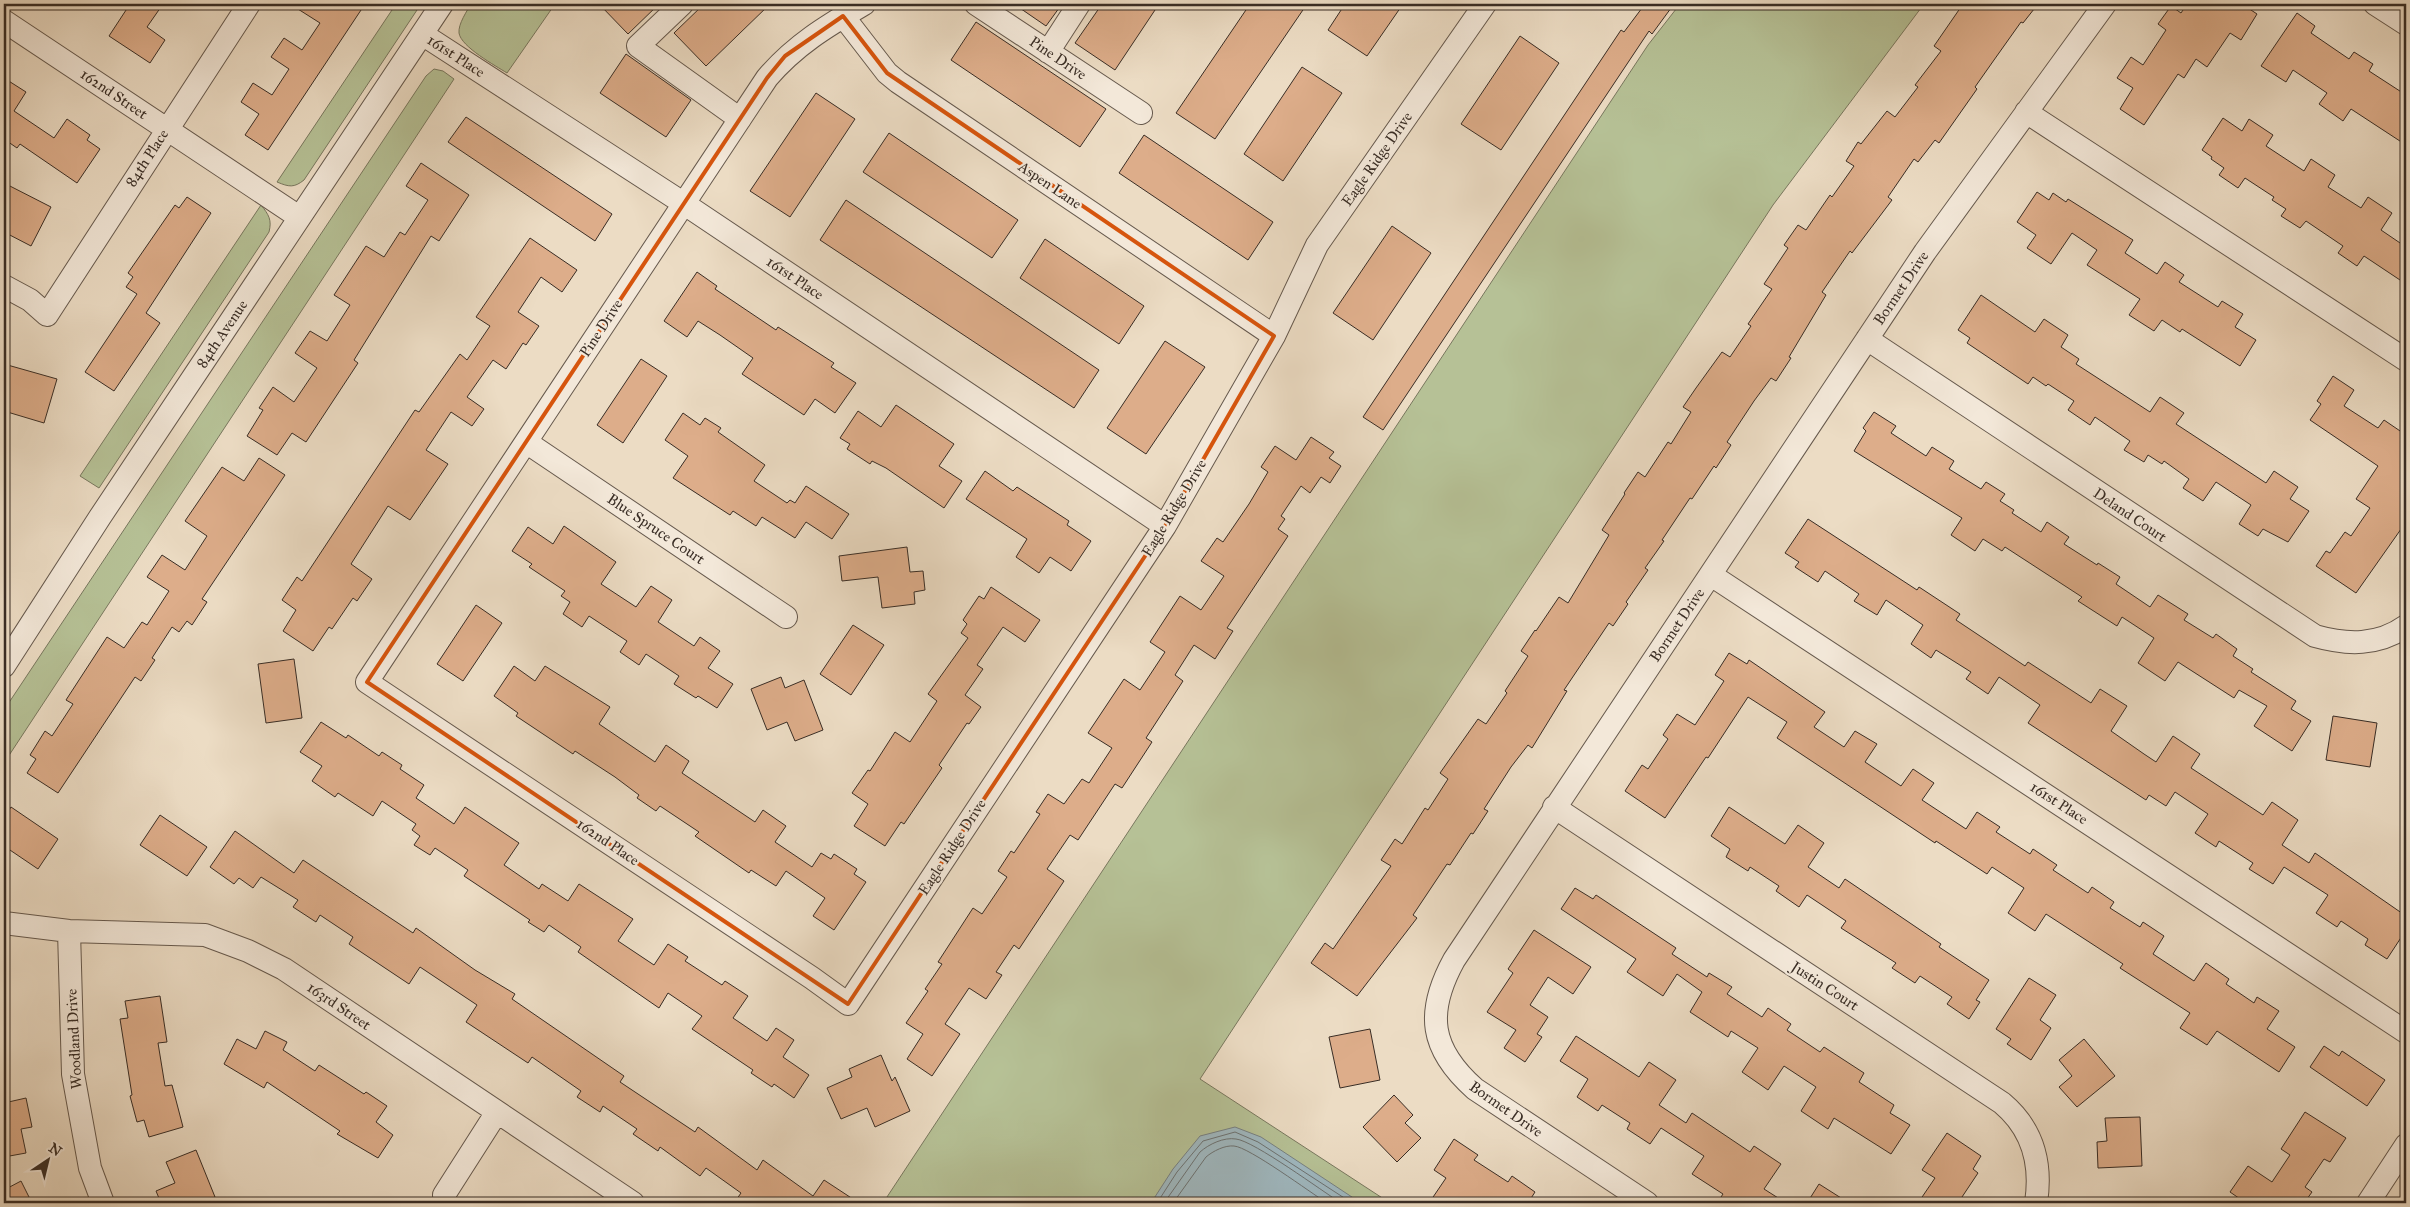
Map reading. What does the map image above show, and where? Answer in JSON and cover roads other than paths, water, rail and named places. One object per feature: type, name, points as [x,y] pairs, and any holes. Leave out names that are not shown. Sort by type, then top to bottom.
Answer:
[{"type":"street","name":"84th Place","points":[[4,286],[30,300],[47,315],[248,4]]},
{"type":"street","name":"84th Avenue","points":[[4,666],[299,217],[442,4]]},
{"type":"street","points":[[682,4],[638,46],[740,119]]},
{"type":"street","name":"Pine Drive","points":[[367,682],[767,78],[785,56],[820,30],[864,4]]},
{"type":"street","name":"Pine Drive","points":[[976,4],[1140,113]]},
{"type":"street","points":[[1048,52],[1079,4]]},
{"type":"street","name":"Eagle Ridge Drive","points":[[848,1004],[1165,526],[1274,336],[1317,245],[1485,4]]},
{"type":"street","name":"Bormet Drive","points":[[1646,1203],[1475,1089],[1458,1074],[1447,1059],[1439,1041],[1436,1010],[1444,979],[1454,960],[1554,807],[1711,575],[1925,252],[2105,4]]},
{"type":"street","points":[[2375,4],[2406,24]]},
{"type":"street","name":"Aspen Lane","points":[[843,16],[887,73],[898,82],[1274,336]]},
{"type":"street","name":"162nd Street","points":[[4,21],[299,217]]},
{"type":"street","name":"161st Place","points":[[422,34],[683,203],[1165,526]]},
{"type":"street","points":[[2026,112],[2406,360]]},
{"type":"street","name":"Deland Court","points":[[1867,339],[2314,636],[2336,642],[2361,643],[2379,640],[2396,633],[2406,626]]},
{"type":"street","name":"Blue Spruce Court","points":[[526,442],[786,617]]},
{"type":"street","name":"161st Place","points":[[1711,575],[2406,1032]]},
{"type":"street","name":"162nd Place","points":[[367,682],[804,972],[848,1004]]},
{"type":"street","name":"Justin Court","points":[[1554,807],[2002,1103],[2024,1125],[2037,1157],[2039,1181],[2036,1203]]},
{"type":"street","name":"163rd Street","points":[[4,923],[69,931],[205,935],[248,951],[284,969],[633,1203]]},
{"type":"street","name":"Woodland Drive","points":[[69,931],[73,1074],[90,1168],[103,1203]]},
{"type":"street","points":[[444,1195],[497,1112]]},
{"type":"street","points":[[2368,1203],[2406,1145]]},
{"type":"water","points":[[1235,1127],[1261,1137],[1361,1203],[1151,1203],[1173,1169],[1200,1136]]}]
